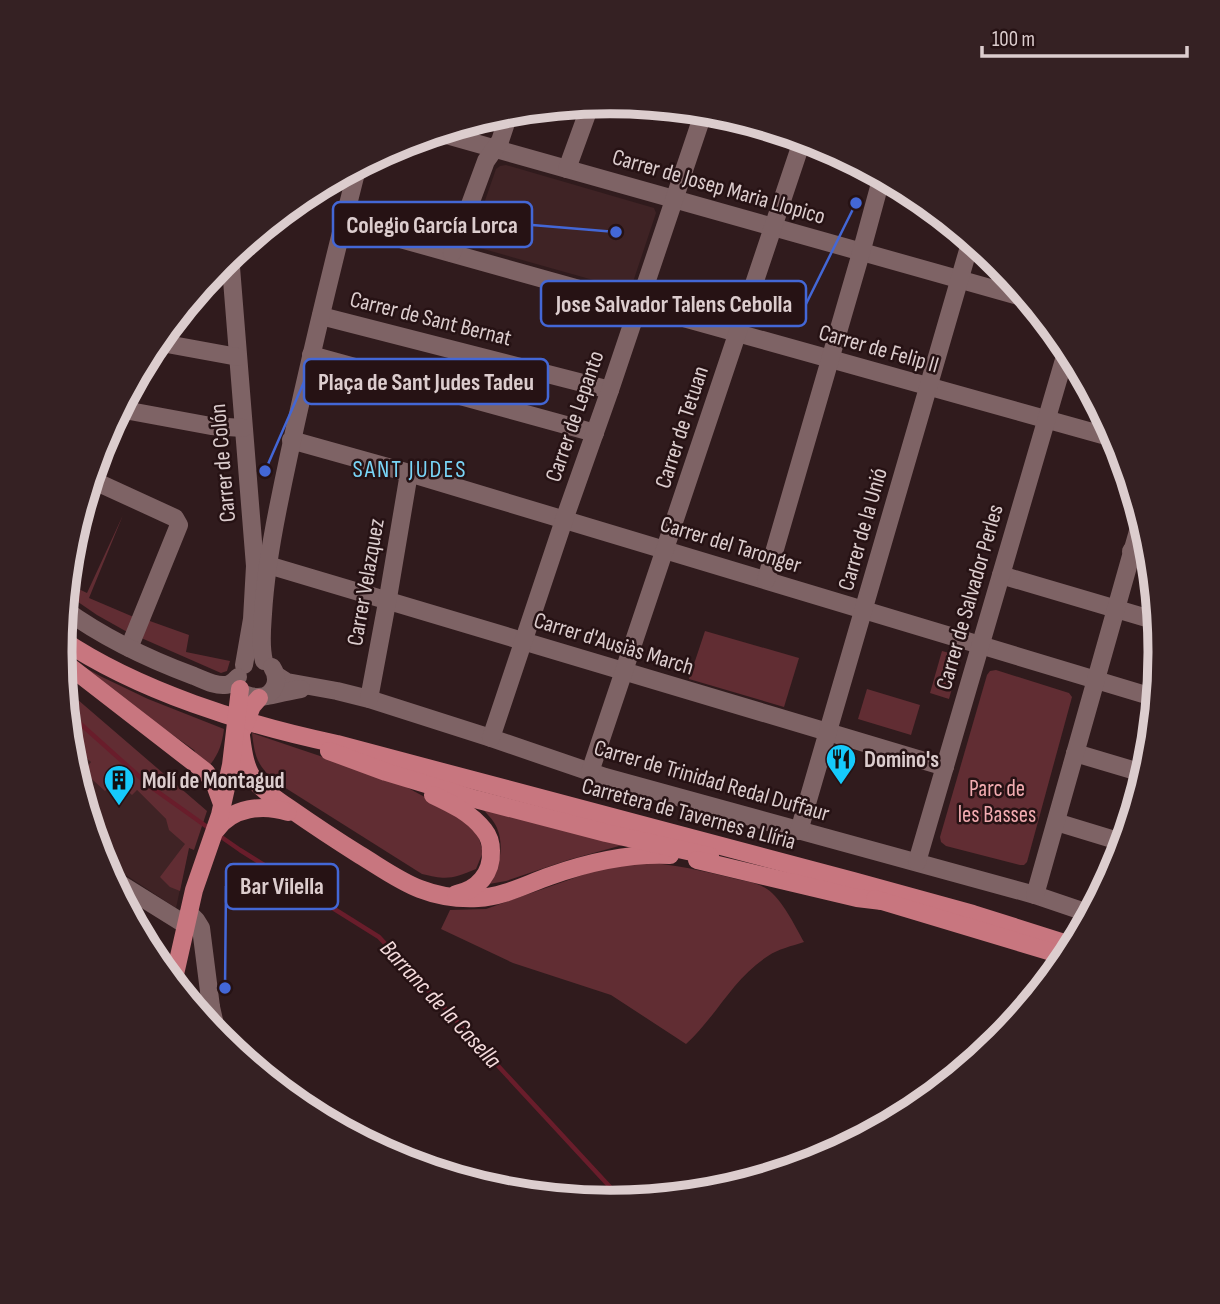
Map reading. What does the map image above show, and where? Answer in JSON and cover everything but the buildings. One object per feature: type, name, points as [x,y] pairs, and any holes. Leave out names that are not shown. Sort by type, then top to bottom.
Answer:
[{"type":"main road","name":"Carretera de Tavernes a Llíria","points":[[72,646],[162,691],[290,734],[337,744],[853,881],[1063,943]]},
{"type":"main road","points":[[72,669],[206,772],[215,785],[221,817]]},
{"type":"main road","points":[[176,970],[204,858],[221,817],[231,765],[241,677]]},
{"type":"main road","points":[[231,765],[252,706],[263,697]]},
{"type":"main road","name":"Carretera de Tavernes a Llíria","points":[[290,734],[334,754],[386,772],[541,817],[796,877],[1056,953]]},
{"type":"main road","points":[[241,736],[248,767],[256,782],[273,797],[402,881],[422,890],[446,896],[481,898],[503,893],[566,870],[620,856],[651,854],[697,860],[857,898],[882,901]]},
{"type":"main road","points":[[386,772],[452,804],[486,832],[491,846],[488,872],[471,889],[446,896]]},
{"type":"main road","points":[[221,817],[269,808],[289,812],[308,822]]},
{"type":"street","points":[[567,169],[587,115]]},
{"type":"street","name":"Carrer de Lepanto","points":[[491,738],[700,121]]},
{"type":"street","points":[[452,253],[486,161],[500,141],[506,124]]},
{"type":"street","name":"Carrer de Josep Maria Llopico","points":[[453,137],[1012,294]]},
{"type":"street","name":"Carrer de Tetuan","points":[[590,772],[800,149]]},
{"type":"street","points":[[241,677],[250,697],[263,697],[275,687],[262,650],[268,565],[311,355],[355,178]]},
{"type":"street","points":[[766,580],[879,186]]},
{"type":"street","name":"Carrer de Felip II","points":[[344,223],[1102,435]]},
{"type":"street","name":"Carrer de la Unió","points":[[799,831],[968,250]]},
{"type":"street","name":"Carrer de Colón","points":[[231,269],[256,573],[253,619],[241,677]]},
{"type":"street","name":"Carrer de Sant Bernat","points":[[321,316],[610,390]]},
{"type":"street","points":[[168,344],[238,357]]},
{"type":"street","points":[[311,355],[595,433]]},
{"type":"street","name":"Carrer de Salvador Perles","points":[[917,862],[1063,362]]},
{"type":"street","points":[[129,411],[243,428]]},
{"type":"street","name":"Carrer del Taronger","points":[[292,440],[1146,695]]},
{"type":"street","name":"Carrer Velazquez","points":[[369,699],[409,473]]},
{"type":"street","points":[[99,483],[175,518],[179,525],[129,648]]},
{"type":"street","points":[[1035,895],[1136,537]]},
{"type":"street","points":[[1131,551],[1139,553]]},
{"type":"street","name":"Carrer d'Ausiàs March","points":[[268,565],[945,767]]},
{"type":"street","points":[[1001,575],[1147,618]]},
{"type":"street","points":[[73,615],[129,648],[214,684],[230,685],[256,660],[270,668]]},
{"type":"street","name":"Carrer de Trinidad Redal Duffaur","points":[[270,668],[287,682],[369,699],[590,772],[1035,895],[1082,911]]},
{"type":"street","name":"Carrer de Trinidad Redal Duffaur","points":[[263,697],[287,690],[321,688]]},
{"type":"street","points":[[1075,753],[1135,771]]},
{"type":"street","points":[[1056,822],[1114,840]]},
{"type":"street","points":[[125,886],[187,919],[196,920],[201,928],[213,1016]]},
{"type":"street","points":[[204,1006],[211,1007]]},
{"type":"shaded area","points":[[506,165],[654,208],[656,213],[631,288],[618,287],[473,246],[471,241],[496,169]]},
{"type":"shaded area","name":"Molí de Montagud","points":[[82,754],[102,771],[117,789],[121,785],[137,790],[189,847],[176,908],[118,870],[100,825]]},
{"type":"green space","points":[[123,515],[89,598],[136,618],[129,633],[74,600],[76,588],[87,593]]},
{"type":"green space","points":[[147,620],[189,635],[186,652],[230,661],[227,671],[221,673],[139,637]]},
{"type":"green space","points":[[705,631],[799,658],[784,707],[689,679]]},
{"type":"green space","points":[[942,651],[961,656],[949,699],[930,693]]},
{"type":"green space","points":[[72,660],[148,699],[224,729],[220,749],[212,762],[209,766],[194,750],[81,670]]},
{"type":"green space","name":"Parc de les Basses","points":[[996,670],[1069,693],[1072,697],[1024,865],[946,846],[940,837],[987,675]]},
{"type":"green space","points":[[867,689],[920,705],[911,735],[858,719]]},
{"type":"green space","points":[[74,696],[207,811],[194,850],[189,848],[180,891],[170,887],[160,877],[185,844],[169,830],[166,819],[137,790],[132,795],[121,785],[118,789],[112,784],[105,791],[86,774],[91,762],[82,754]]},
{"type":"green space","points":[[252,733],[397,782],[458,815],[477,832],[483,852],[476,869],[449,878],[422,874],[276,782],[258,761]]},
{"type":"green space","points":[[479,805],[630,843],[489,884],[496,871],[501,843],[496,825]]},
{"type":"green space","points":[[641,862],[689,868],[763,887],[773,893],[783,906],[804,942],[776,951],[756,965],[686,1044],[611,995],[513,963],[441,929],[450,910],[486,909],[594,871]]},
{"type":"waterway","name":"Barranc de la Casella","points":[[76,720],[151,787],[210,829]]},
{"type":"waterway","name":"Barranc de la Casella","points":[[217,834],[379,937],[613,1190]]},
{"type":"place","name":"Jose Salvador Talens Cebolla","points":[[856,203]]},
{"type":"place","name":"Colegio García Lorca","points":[[616,232]]},
{"type":"place","name":"Plaça de Sant Judes Tadeu","points":[[265,471]]},
{"type":"place","name":"Domino's","points":[[841,786]]},
{"type":"place","name":"Molí de Montagud","points":[[119,807]]},
{"type":"place","name":"Bar Vilella","points":[[225,988]]},
{"type":"district","name":"SANT JUDES","points":[[410,469]]}]
